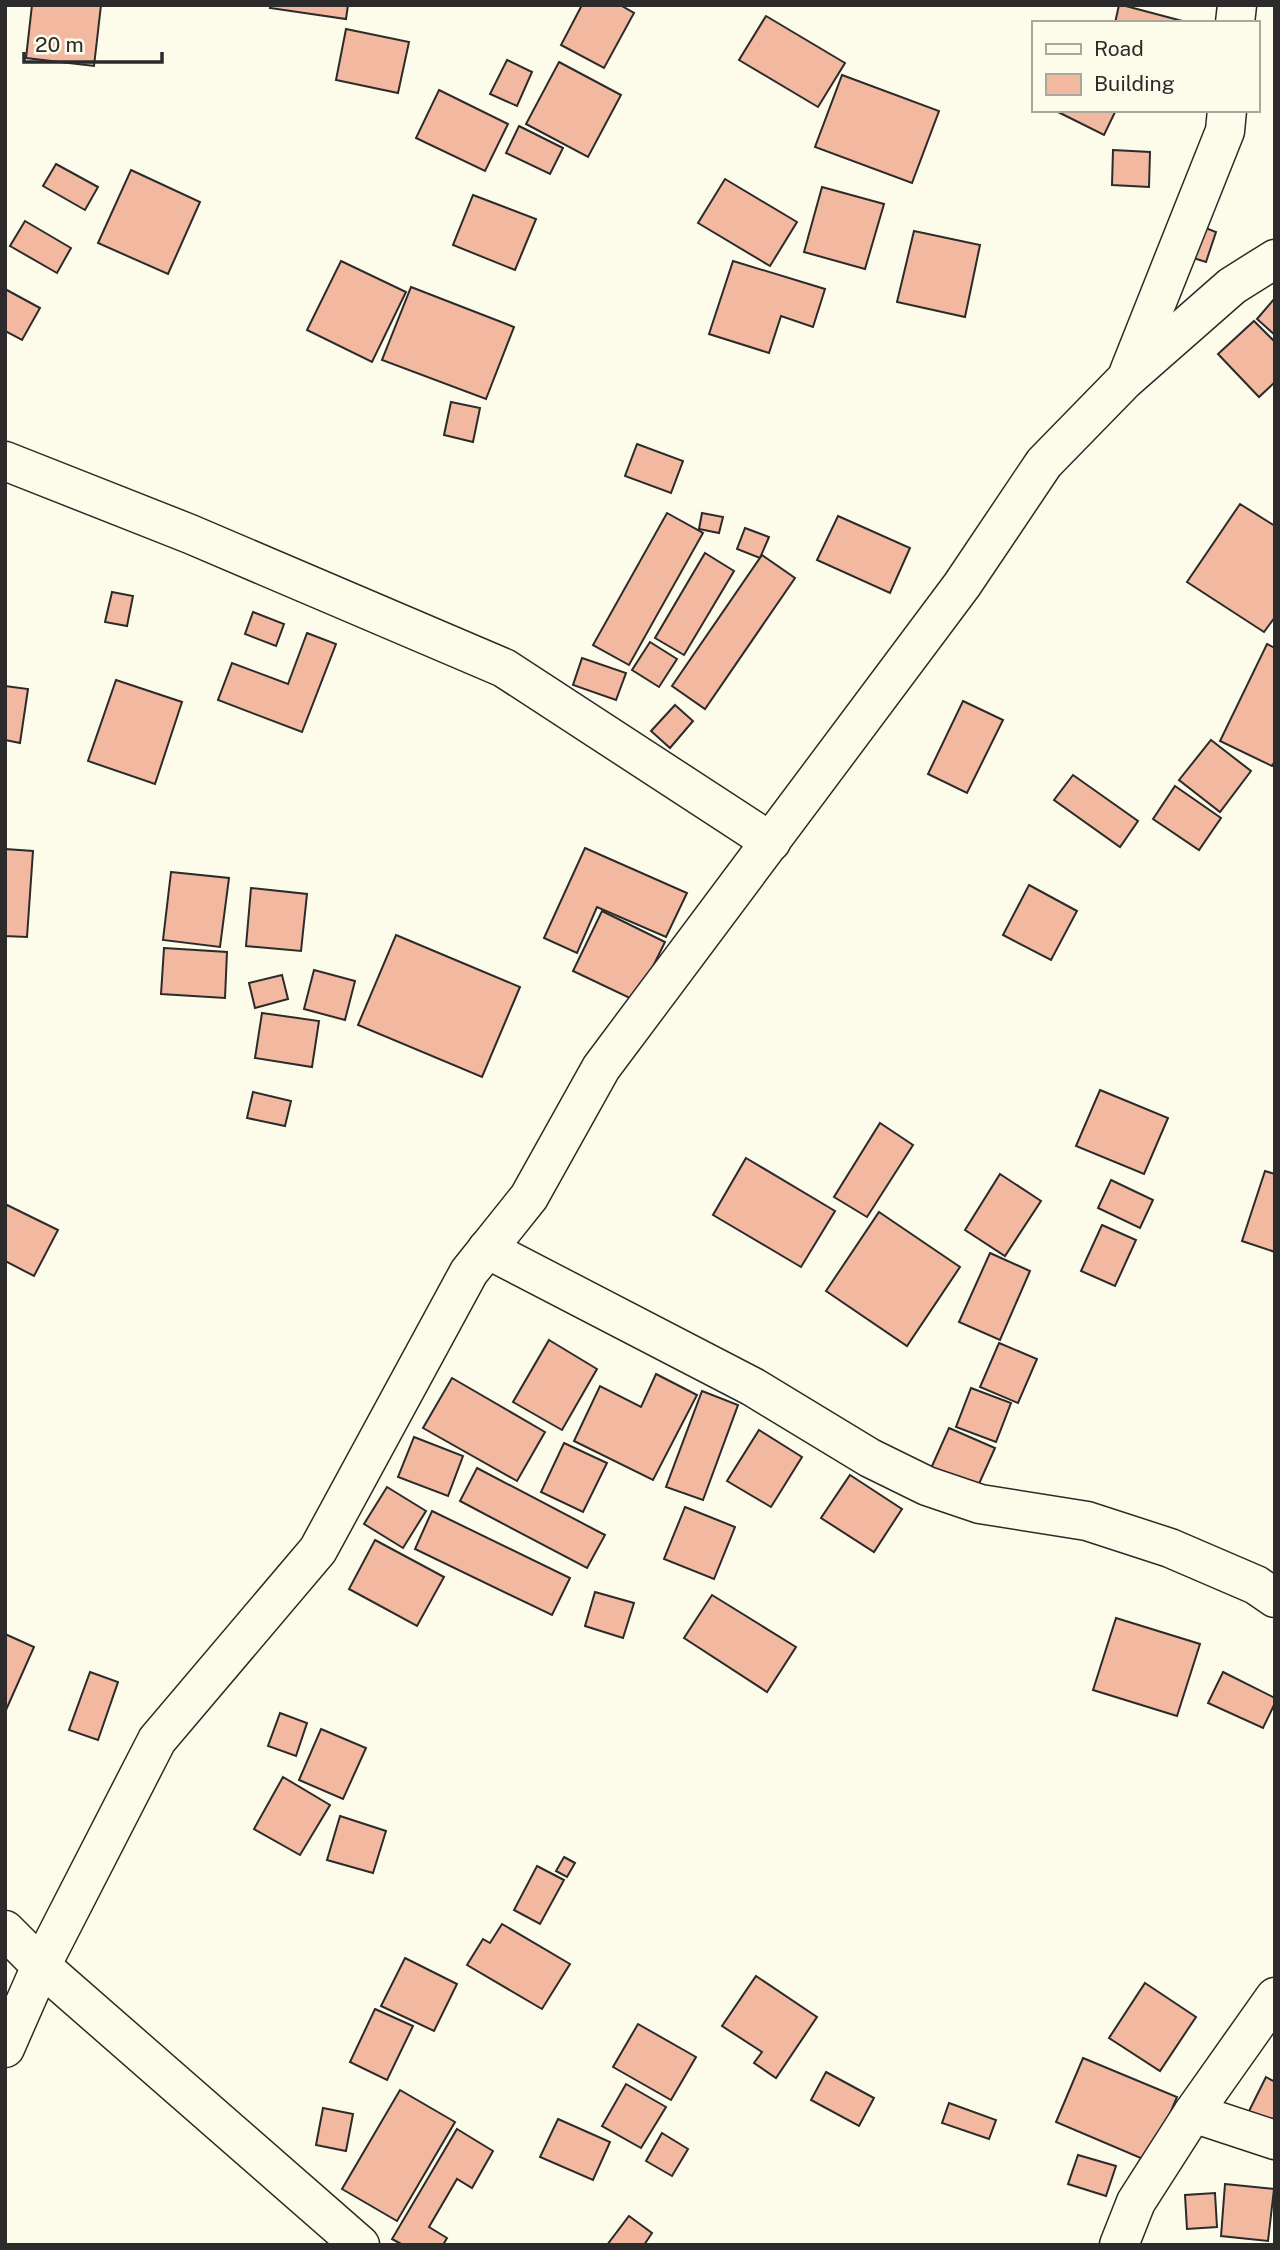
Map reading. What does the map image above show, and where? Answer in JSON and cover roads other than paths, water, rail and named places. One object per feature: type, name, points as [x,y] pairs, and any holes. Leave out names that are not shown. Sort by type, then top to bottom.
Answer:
[{"type":"street","points":[[1125,380],[1225,131],[1227,112]]},
{"type":"street","points":[[5,2048],[41,1966],[157,1740],[318,1550],[469,1272],[529,1197],[601,1068],[962,585],[1044,463],[1125,380],[1232,286],[1275,258]]},
{"type":"street","points":[[5,461],[190,534],[504,668],[771,842]]},
{"type":"street","points":[[487,1249],[753,1387],[870,1458],[927,1486],[980,1504],[1087,1521],[1135,1536],[1256,1585],[1275,1598]]},
{"type":"street","points":[[5,1930],[41,1966],[360,2245]]},
{"type":"street","points":[[1119,2245],[1136,2202],[1193,2113],[1275,1997]]},
{"type":"street","points":[[1193,2113],[1275,2140]]}]
